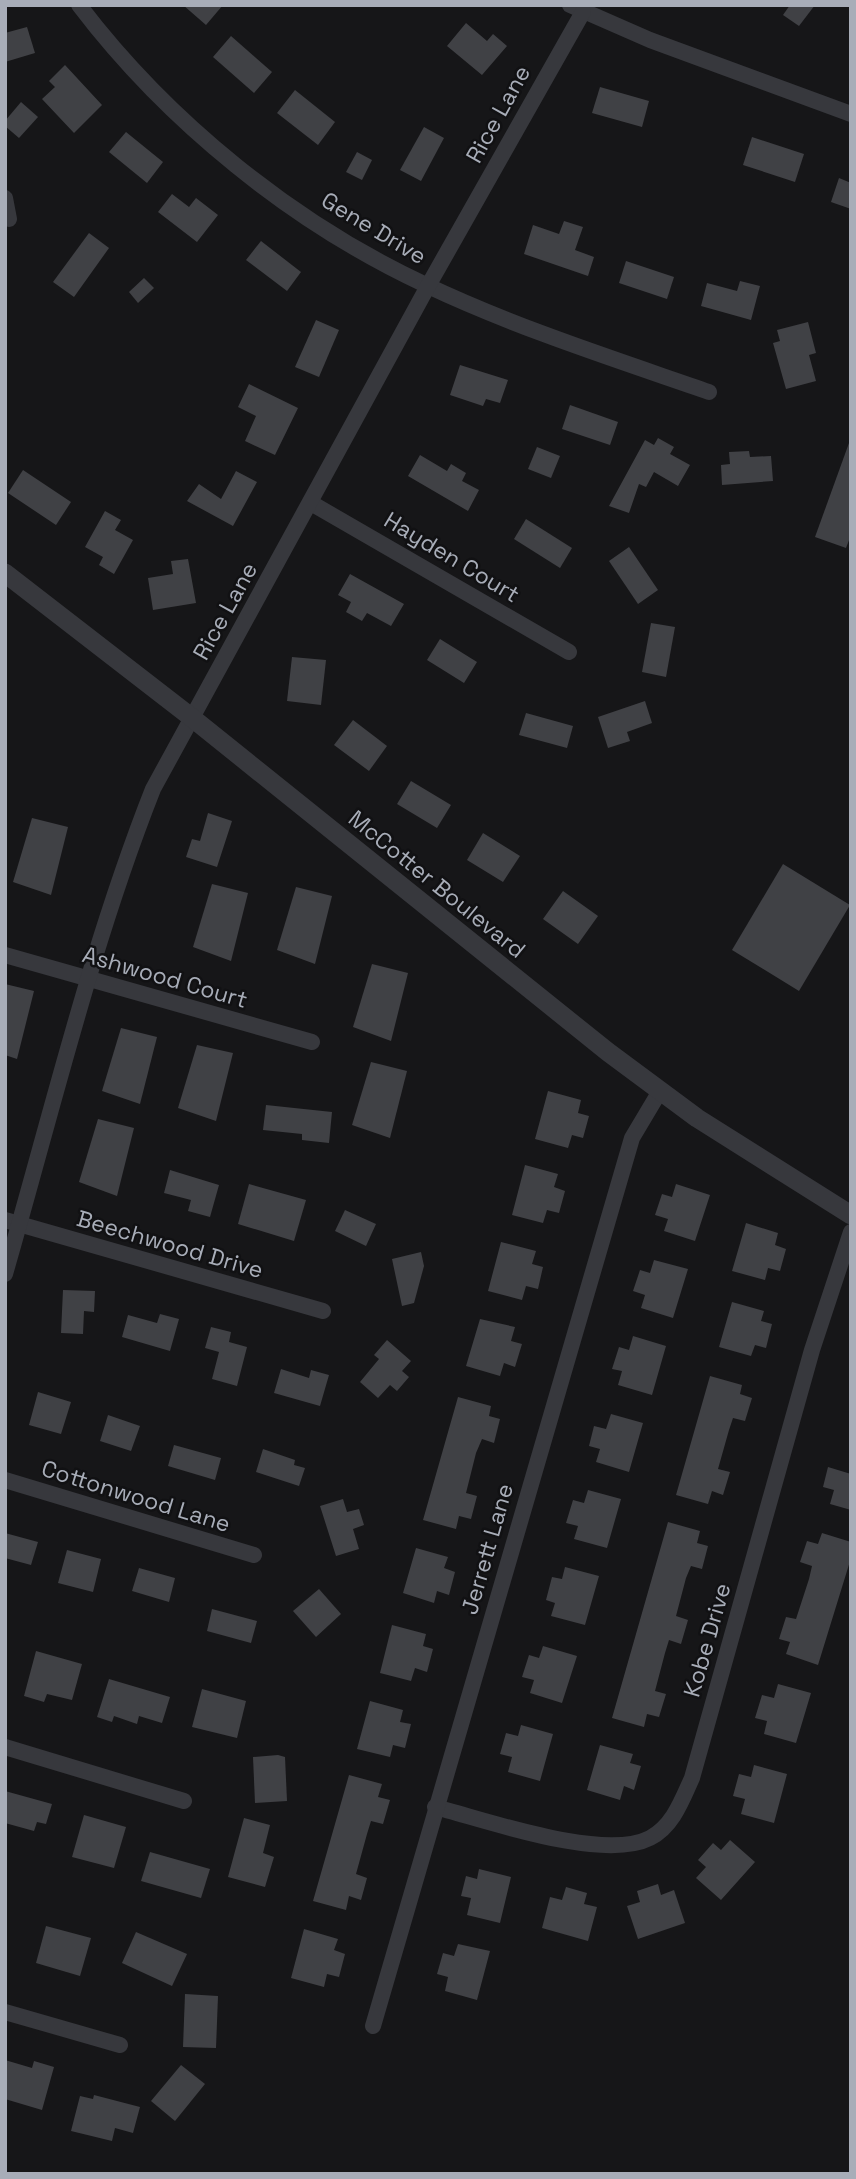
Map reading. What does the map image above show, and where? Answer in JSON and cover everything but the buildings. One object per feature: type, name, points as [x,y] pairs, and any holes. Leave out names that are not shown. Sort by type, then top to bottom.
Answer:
[{"type":"street","name":"Gene Drive","points":[[79,5],[123,60],[235,164],[330,231],[428,286],[709,392]]},
{"type":"street","name":"Rice Lane","points":[[5,1274],[12,1223],[144,811],[163,767],[311,503],[577,8]]},
{"type":"street","points":[[577,8],[714,65],[851,114]]},
{"type":"street","points":[[5,198],[9,219]]},
{"type":"street","name":"Hayden Court","points":[[311,503],[569,652]]},
{"type":"street","name":"McCotter Boulevard","points":[[5,573],[191,717],[481,952],[660,1091],[697,1118],[851,1214]]},
{"type":"street","name":"Ashwood Court","points":[[5,955],[312,1042]]},
{"type":"street","name":"Jerrett Lane","points":[[373,2026],[632,1138],[660,1091]]},
{"type":"street","name":"Beechwood Drive","points":[[12,1223],[323,1311]]},
{"type":"street","name":"Kobe Drive","points":[[435,1807],[586,1846],[649,1839],[671,1820],[692,1778],[812,1350],[851,1233]]},
{"type":"street","name":"Cottonwood Lane","points":[[5,1480],[254,1555]]},
{"type":"street","points":[[5,1747],[184,1801]]},
{"type":"street","points":[[5,2012],[120,2045]]}]
